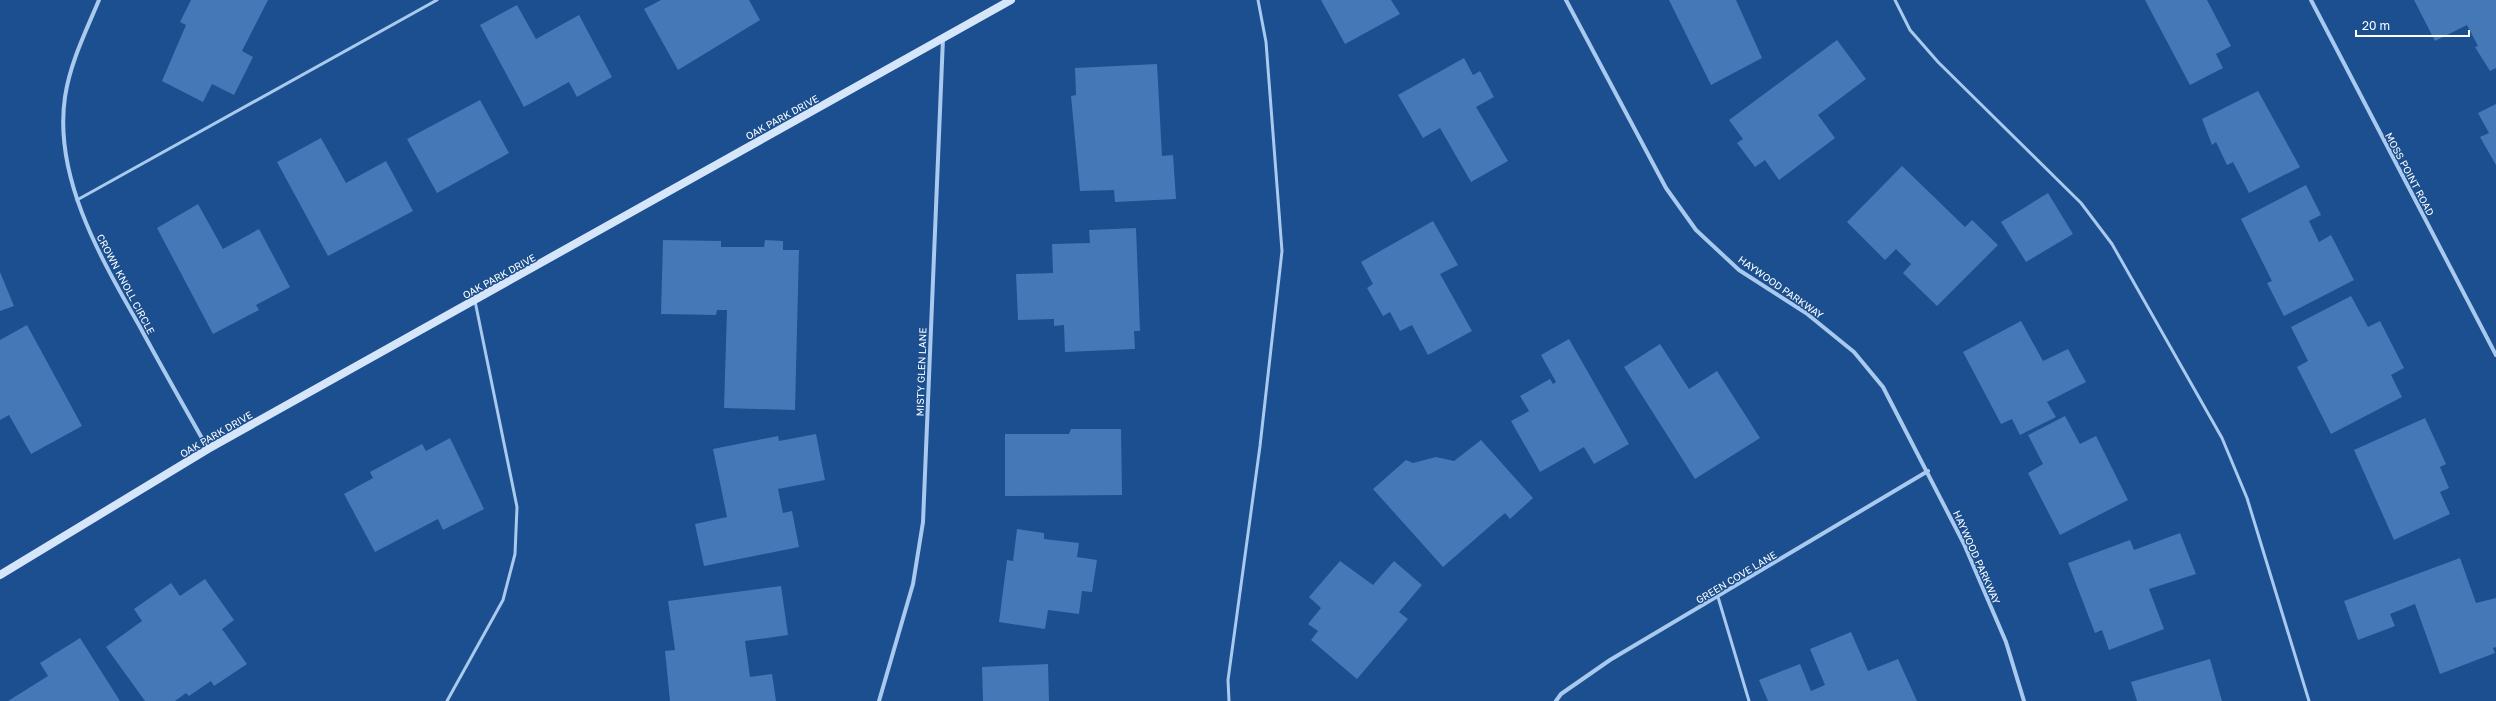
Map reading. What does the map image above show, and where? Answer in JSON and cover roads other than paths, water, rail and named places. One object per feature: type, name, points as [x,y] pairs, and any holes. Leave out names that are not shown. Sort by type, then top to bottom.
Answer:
[{"type":"street","name":"CROWN KNOLL CIRCLE","points":[[99,0],[75,60],[65,98],[64,143],[77,200],[94,245],[208,449]]},
{"type":"street","name":"OAK PARK DRIVE","points":[[0,575],[208,449],[1011,0]]},
{"type":"street","name":"HAYWOOD PARKWAY","points":[[1566,0],[1666,188],[1696,230],[1739,270],[1806,313],[1854,352],[1883,387],[1928,471],[1964,544],[2006,642],[2024,701]]},
{"type":"street","name":"MOSS POINT ROAD","points":[[2311,0],[2496,355]]},
{"type":"street","name":"MISTY GLEN LANE","points":[[879,701],[913,584],[924,522],[943,38]]},
{"type":"street","name":"GREEN COVE LANE","points":[[1556,701],[1561,694],[1610,660],[1928,471]]},
{"type":"lane","points":[[77,200],[438,0]]},
{"type":"lane","points":[[1229,701],[1228,680],[1260,446],[1282,251],[1266,42],[1258,0]]},
{"type":"lane","points":[[1895,0],[1910,30],[2081,203],[2112,244],[2224,445],[2247,498],[2308,701]]},
{"type":"lane","points":[[447,701],[504,600],[515,554],[517,507],[475,301]]},
{"type":"lane","points":[[1718,597],[1749,701]]}]
